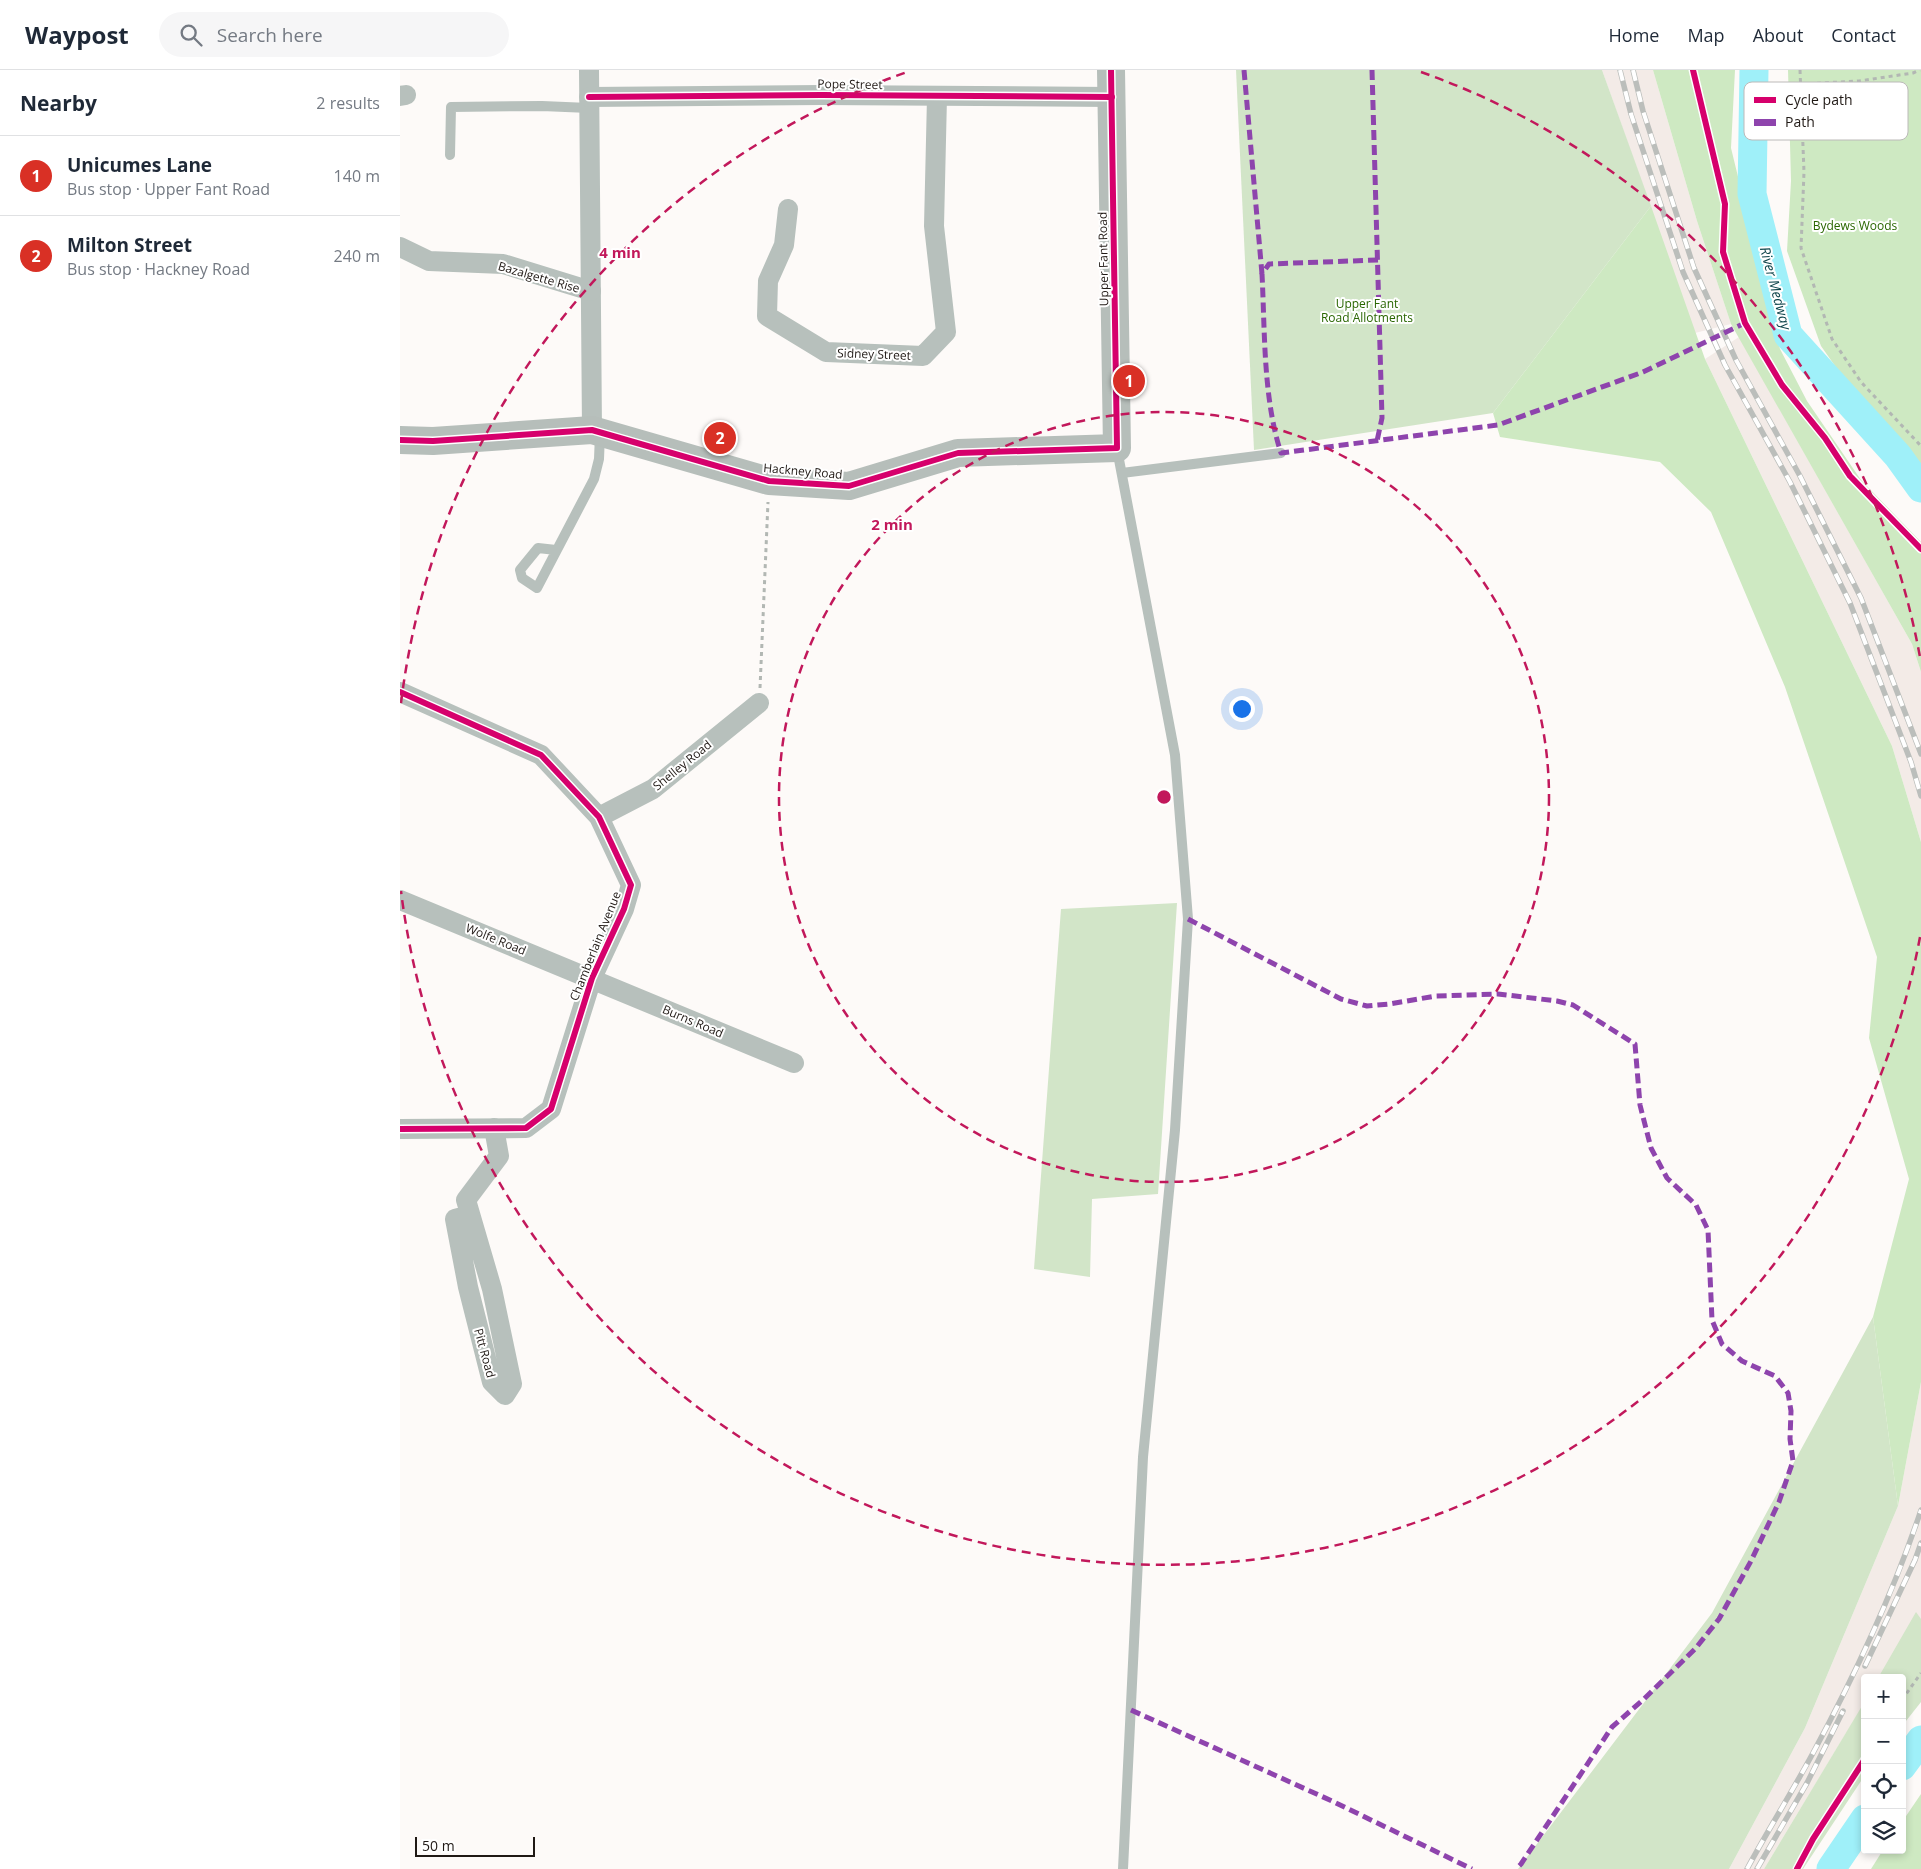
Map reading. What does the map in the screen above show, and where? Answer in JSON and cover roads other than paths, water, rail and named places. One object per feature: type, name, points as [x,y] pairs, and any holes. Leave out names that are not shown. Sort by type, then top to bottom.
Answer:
[{"type":"street","points":[[590,70],[590,291],[596,431]]},
{"type":"street","name":"Upper Fant Road","points":[[1111,70],[1120,461]]},
{"type":"street","name":"Pope Street","points":[[589,103],[821,95],[1112,97]]},
{"type":"street","name":"Sidney Street","points":[[788,209],[784,245],[768,281],[767,316],[826,352],[923,356],[946,332],[934,226],[937,97]]},
{"type":"street","name":"Bazalgette Rise","points":[[400,247],[429,261],[503,264],[590,291]]},
{"type":"street","name":"Hackney Road","points":[[400,440],[433,441],[596,431],[769,481],[849,486],[958,453],[1120,461]]},
{"type":"street","name":"Chamberlain Avenue","points":[[400,692],[541,755],[599,817],[631,885],[624,910],[592,978],[551,1108],[526,1128],[400,1129]]},
{"type":"street","name":"Shelley Road","points":[[599,817],[653,789],[759,703]]},
{"type":"street","name":"Wolfe Road","points":[[400,900],[592,978]]},
{"type":"street","name":"Burns Road","points":[[592,978],[794,1063]]},
{"type":"street","points":[[470,1215],[466,1200],[499,1156],[494,1128]]},
{"type":"street","name":"Pitt Road","points":[[470,1215],[492,1289],[512,1384],[505,1395],[492,1382],[468,1287],[455,1219],[470,1215]]},
{"type":"street","points":[[468,1287],[492,1289]]},
{"type":"lane","points":[[450,155],[451,107],[589,103]]},
{"type":"lane","points":[[556,550],[594,479],[599,459],[596,431]]},
{"type":"lane","points":[[1123,1869],[1142,1457],[1175,1130],[1188,919],[1175,755],[1120,461],[1281,453]]},
{"type":"waterway","name":"River Medway","points":[[1754,70],[1754,82]]},
{"type":"waterway","name":"River Medway","points":[[1753,140],[1752,194],[1788,335],[1898,456],[1921,488]]},
{"type":"waterway","name":"River Medway","points":[[1903,1764],[1921,1740]]},
{"type":"waterway","name":"River Medway","points":[[1831,1869],[1861,1825]]},
{"type":"railway","points":[[1620,70],[1631,114],[1683,272],[1725,365],[1790,482],[1850,603],[1911,762],[1921,796]]},
{"type":"railway","points":[[1633,70],[1643,111],[1694,268],[1736,360],[1800,476],[1861,598],[1921,754]]},
{"type":"railway","points":[[1747,1869],[1844,1694],[1886,1603],[1921,1510]]},
{"type":"railway","points":[[1865,1666],[1915,1560],[1921,1543]]},
{"type":"railway","points":[[1757,1869],[1807,1783],[1843,1711]]},
{"type":"place","name":"Unicumes Lane","points":[[1129,381]]},
{"type":"place","name":"Milton Street","points":[[720,438]]},
{"type":"park label","name":"Bydews Woods","points":[[1855,225]]},
{"type":"park label","name":"Upper Fant Road Allotments","points":[[1367,310]]}]
